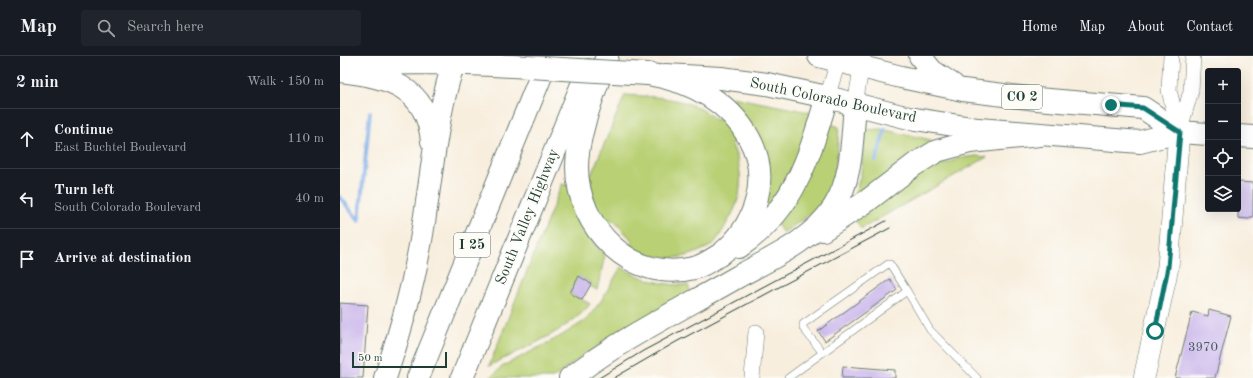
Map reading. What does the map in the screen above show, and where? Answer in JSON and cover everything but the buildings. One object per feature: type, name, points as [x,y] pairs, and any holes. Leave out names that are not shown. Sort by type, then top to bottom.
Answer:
[{"type":"main road","points":[[465,264],[510,130],[538,56]]},
{"type":"main road","name":"I 25","points":[[418,378],[549,56]]},
{"type":"main road","name":"South Valley Highway","points":[[462,378],[594,56]]},
{"type":"main road","points":[[607,56],[584,128],[578,156],[578,184],[591,222],[603,238],[612,248],[630,259],[648,267],[665,270],[696,268],[724,257],[744,244],[770,222],[799,180],[827,97]]},
{"type":"main road","points":[[920,56],[938,77],[963,90]]},
{"type":"main road","name":"South Colorado Boulevard","points":[[832,58],[862,61],[901,77],[963,90],[1037,99],[1143,108],[1180,132]]},
{"type":"main road","points":[[384,378],[408,303],[421,241],[435,137],[455,59]]},
{"type":"main road","name":"South Colorado Boulevard","points":[[340,64],[455,59],[493,64],[734,80],[790,88],[909,118],[951,125],[1040,135],[1140,142],[1180,132],[1205,134]]},
{"type":"main road","points":[[340,71],[388,80],[402,86],[415,97],[427,116],[431,133],[432,147],[430,181]]},
{"type":"main road","points":[[648,74],[682,82],[716,101],[731,114],[745,131],[754,149],[758,162],[759,175],[757,200],[748,224],[734,243],[725,251],[696,268]]},
{"type":"main road","points":[[785,250],[818,226],[834,207],[840,196],[850,162],[855,104]]},
{"type":"main road","points":[[1144,378],[1168,267],[1180,132]]},
{"type":"main road","points":[[570,378],[627,340],[838,221],[914,165],[937,151],[970,142],[1040,135]]},
{"type":"main road","points":[[1241,136],[1253,137]]},
{"type":"street","points":[[1171,56],[1169,90],[1180,132]]},
{"type":"street","points":[[1180,132],[1191,91],[1193,56]]},
{"type":"street","points":[[827,97],[832,58]]},
{"type":"street","points":[[855,104],[862,61]]},
{"type":"street","points":[[752,378],[756,332]]},
{"type":"lane","points":[[822,352],[803,328],[803,324],[890,264],[930,330],[977,378]]},
{"type":"lane","points":[[788,378],[907,291]]},
{"type":"green space","points":[[625,95],[673,100],[696,107],[706,112],[716,120],[723,118],[737,140],[731,143],[740,173],[737,202],[720,235],[709,247],[693,254],[676,258],[649,255],[632,248],[631,239],[615,222],[609,219],[604,223],[601,218],[590,187],[589,175],[591,175]]},
{"type":"green space","points":[[732,97],[809,112],[812,117],[786,187],[763,213]]},
{"type":"green space","points":[[826,122],[839,127],[838,149],[832,181],[823,201],[816,209],[783,233],[777,224]]},
{"type":"green space","points":[[881,129],[931,140],[931,146],[852,203],[861,174],[865,130]]},
{"type":"green space","points":[[976,156],[987,157],[861,229],[856,220],[940,159],[942,165],[960,158]]},
{"type":"green space","points":[[562,184],[569,186],[574,206],[581,224],[598,248],[605,255],[597,290],[590,286],[591,283],[579,277],[570,293],[590,304],[581,314],[570,323],[543,339],[489,366]]},
{"type":"green space","points":[[621,267],[653,281],[688,285],[691,294],[585,354],[553,378],[490,378],[503,366],[561,336],[586,320],[601,301]]},
{"type":"waterway","points":[[340,197],[359,221],[370,112]]},
{"type":"waterway","points":[[876,160],[885,130]]},
{"type":"tram line","points":[[599,378],[643,351],[886,221]]},
{"type":"tram line","points":[[614,378],[676,342],[890,228]]},
{"type":"route","points":[[1111,105],[1143,108],[1180,132],[1170,252],[1165,285],[1155,331]]}]
